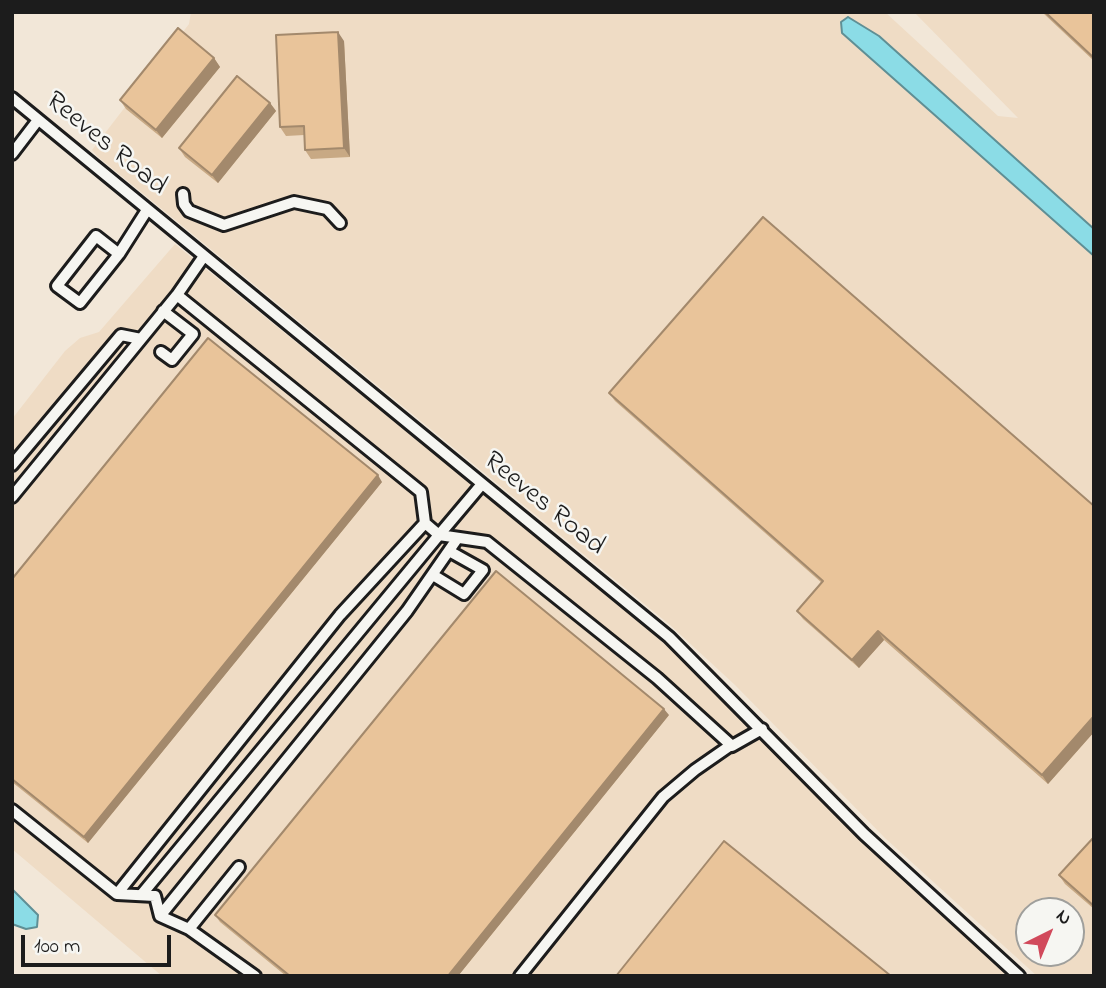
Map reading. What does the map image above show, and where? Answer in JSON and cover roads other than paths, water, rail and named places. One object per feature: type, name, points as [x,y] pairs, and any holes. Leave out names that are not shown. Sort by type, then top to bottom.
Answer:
[{"type":"street","name":"Reeves Road","points":[[12,98],[668,637],[864,834],[1019,976]]},
{"type":"street","points":[[12,154],[38,120]]},
{"type":"street","points":[[183,194],[184,204],[189,211],[223,225],[294,202],[327,209],[340,223]]},
{"type":"street","points":[[118,254],[96,236],[57,286],[80,303],[118,254],[147,209]]},
{"type":"street","points":[[12,497],[177,295],[204,256]]},
{"type":"street","points":[[177,295],[421,492],[425,523],[439,535],[487,542],[657,678],[731,745]]},
{"type":"street","points":[[161,352],[172,360],[193,334],[163,311]]},
{"type":"street","points":[[12,465],[121,335],[141,339]]},
{"type":"street","points":[[142,894],[482,484]]},
{"type":"street","points":[[117,894],[340,615],[425,523]]},
{"type":"street","points":[[160,916],[433,575],[457,539]]},
{"type":"street","points":[[433,575],[464,594],[483,570],[449,551]]},
{"type":"street","points":[[520,976],[663,797],[731,745],[762,729]]},
{"type":"street","points":[[12,810],[117,894],[155,896],[160,916]]},
{"type":"street","points":[[189,929],[239,867]]},
{"type":"street","points":[[160,916],[189,929],[255,976]]},
{"type":"water","points":[[848,17],[879,36],[1094,229],[1094,256],[842,33],[841,22]]},
{"type":"water","points":[[12,889],[38,915],[37,927],[26,929],[12,924]]}]
